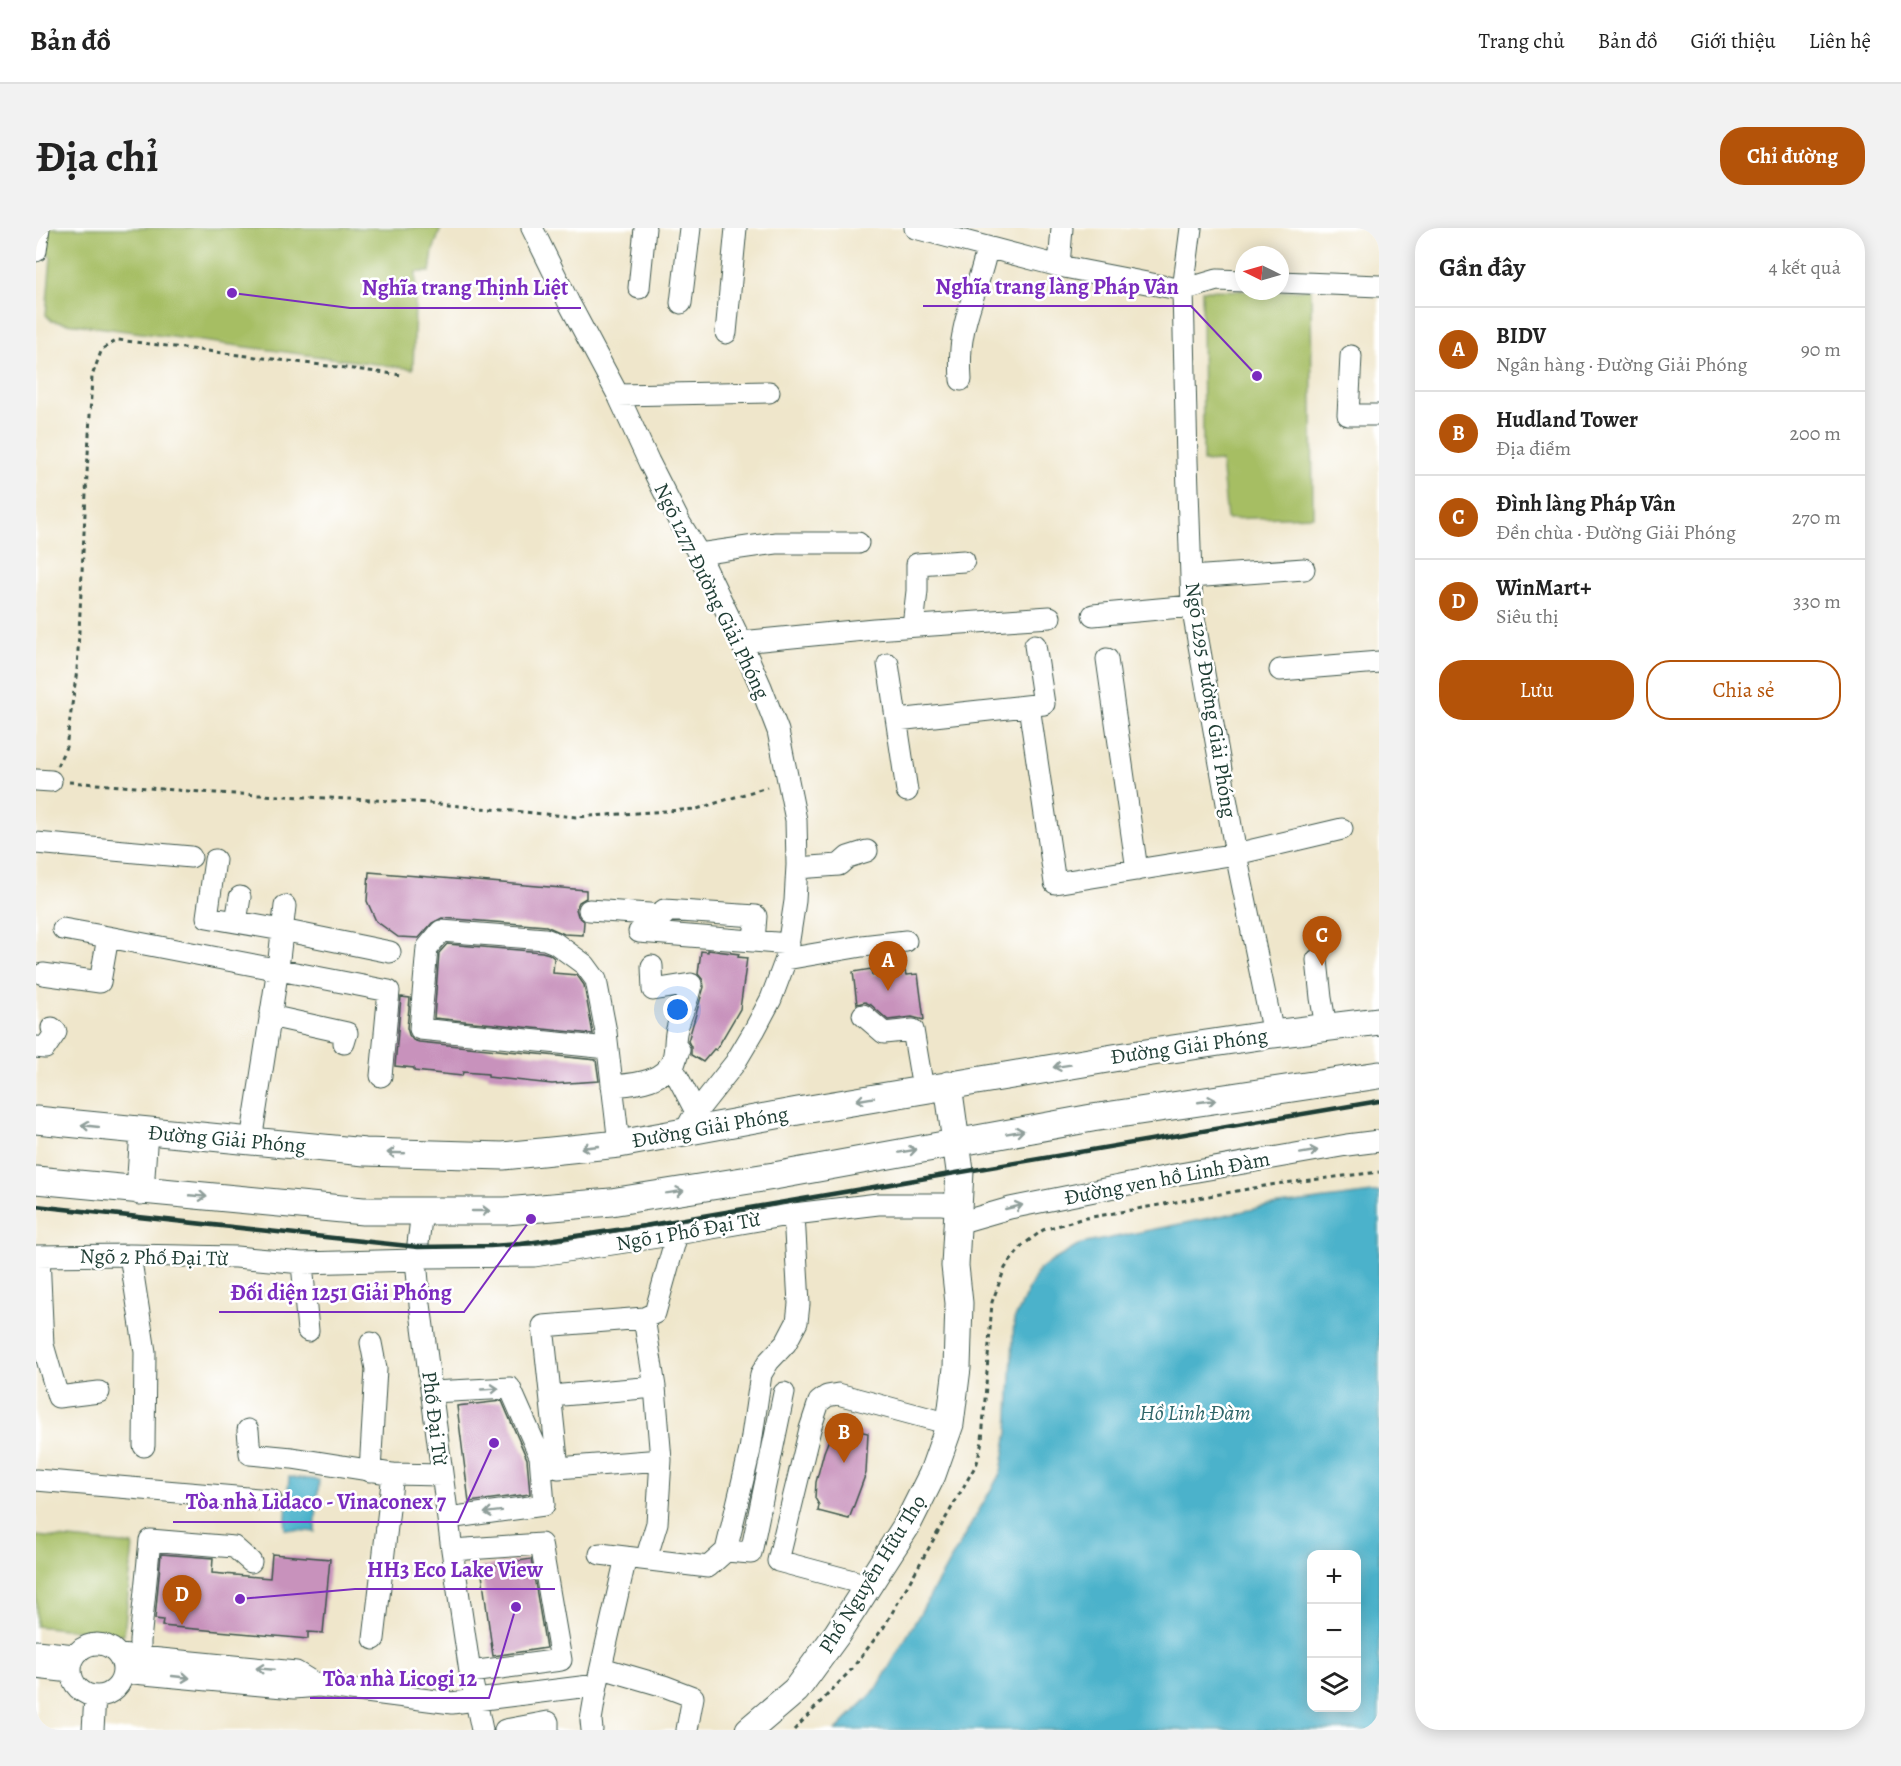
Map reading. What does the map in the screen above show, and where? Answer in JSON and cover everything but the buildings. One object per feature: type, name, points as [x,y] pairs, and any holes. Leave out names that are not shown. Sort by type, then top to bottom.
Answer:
[{"type":"main road","name":"Đường Giải Phóng","points":[[36,1120],[365,1152],[503,1156],[619,1144],[690,1123],[1273,1034],[1379,1021]]},
{"type":"main road","points":[[36,1180],[363,1211],[506,1211],[611,1202],[774,1176],[1092,1118],[1379,1075]]},
{"type":"main road","name":"Phố Nguyễn Hữu Thọ","points":[[749,1730],[796,1690],[837,1634],[907,1525],[932,1475],[950,1424],[957,1368],[959,1303],[955,1266],[960,1171],[957,1143],[935,1087]]},
{"type":"main road","points":[[140,1191],[144,1131]]},
{"type":"street","points":[[36,251],[39,228]]},
{"type":"street","name":"Ngõ 1277 Đường Giải Phóng","points":[[532,228],[618,395],[680,523],[699,554],[741,642],[778,731],[796,820],[795,901],[788,951],[771,999],[754,1031],[735,1063],[690,1123]]},
{"type":"street","points":[[639,288],[645,228]]},
{"type":"street","points":[[681,303],[690,228]]},
{"type":"street","points":[[726,333],[736,228]]},
{"type":"street","points":[[915,228],[1059,266],[1183,290],[1217,280],[1235,281]]},
{"type":"street","points":[[1059,266],[1062,228]]},
{"type":"street","name":"Ngõ 1295 Đường Giải Phóng","points":[[1191,228],[1183,290],[1192,606],[1236,854],[1273,1034]]},
{"type":"street","points":[[961,380],[963,333],[983,270],[987,248]]},
{"type":"street","points":[[1289,282],[1379,286]]},
{"type":"street","points":[[1351,356],[1348,415],[1379,416]]},
{"type":"street","points":[[618,395],[770,392]]},
{"type":"street","points":[[699,554],[776,543],[858,543]]},
{"type":"street","points":[[913,626],[917,564],[964,561]]},
{"type":"street","points":[[1191,577],[1304,569]]},
{"type":"street","points":[[1093,615],[1192,606]]},
{"type":"street","points":[[741,642],[913,626],[1050,617]]},
{"type":"street","points":[[897,720],[1044,704],[1035,645]]},
{"type":"street","points":[[1107,659],[1137,870]]},
{"type":"street","points":[[1280,670],[1379,662]]},
{"type":"street","points":[[888,664],[907,790]]},
{"type":"street","points":[[1029,706],[1055,883],[1236,854],[1342,829]]},
{"type":"street","points":[[36,843],[191,857]]},
{"type":"street","points":[[797,868],[839,865],[848,857],[867,851]]},
{"type":"street","points":[[215,860],[207,917],[390,952]]},
{"type":"street","points":[[236,922],[240,897]]},
{"type":"street","points":[[251,1141],[278,968],[285,906]]},
{"type":"street","points":[[589,910],[664,915],[664,910],[756,916],[754,941]]},
{"type":"street","points":[[63,929],[278,968],[389,991],[381,1076]]},
{"type":"street","points":[[608,1048],[420,1029],[428,948],[441,931],[545,939],[555,943],[585,965],[596,980],[606,1032],[608,1048],[612,1086],[619,1144]]},
{"type":"street","points":[[639,932],[754,941],[788,951],[906,941]]},
{"type":"street","points":[[43,974],[100,982],[108,937]]},
{"type":"street","points":[[1317,960],[1326,1027]]},
{"type":"street","points":[[612,1086],[643,1083],[665,1071],[673,1059],[677,1029],[689,998],[690,984],[653,990],[652,966]]},
{"type":"street","points":[[863,1015],[884,1033],[913,1030],[935,1087]]},
{"type":"street","points":[[270,1016],[347,1033],[344,1043]]},
{"type":"street","points":[[36,1047],[45,1048],[56,1032],[52,1028]]},
{"type":"street","points":[[679,1050],[674,1068],[695,1110],[690,1123]]},
{"type":"street","name":"Đường ven hồ Linh Đàm","points":[[958,1217],[1174,1175],[1347,1145],[1379,1142]]},
{"type":"street","name":"Ngõ 1 Phố Đại Từ","points":[[416,1260],[426,1257],[534,1256],[794,1214],[878,1204],[951,1205],[958,1217]]},
{"type":"street","name":"Phố Đại Từ","points":[[422,1211],[416,1260],[420,1304],[447,1518],[470,1672],[482,1730]]},
{"type":"street","points":[[600,1554],[708,1567],[726,1551],[750,1450],[761,1374],[769,1361],[786,1343],[797,1322],[799,1304],[794,1214]]},
{"type":"street","points":[[661,1460],[558,1468],[543,1326],[644,1318],[655,1313],[677,1234]]},
{"type":"street","points":[[130,1255],[144,1446]]},
{"type":"street","points":[[37,1256],[40,1340],[58,1397],[99,1392]]},
{"type":"street","name":"Ngõ 2 Phố Đại Từ","points":[[37,1256],[236,1257],[302,1263],[416,1260]]},
{"type":"street","points":[[302,1263],[308,1331]]},
{"type":"street","points":[[592,1730],[591,1720],[599,1676],[636,1558],[657,1523],[661,1460],[655,1387],[644,1318]]},
{"type":"street","points":[[370,1471],[374,1434],[376,1369],[371,1343]]},
{"type":"street","points":[[551,1396],[655,1387]]},
{"type":"street","points":[[432,1392],[510,1388],[540,1456],[544,1505],[447,1518]]},
{"type":"street","points":[[726,1551],[750,1553],[784,1393]]},
{"type":"street","points":[[868,1585],[778,1561],[810,1429],[819,1402],[827,1396],[837,1394],[950,1424]]},
{"type":"street","points":[[248,1430],[250,1454],[292,1458],[393,1474],[442,1475]]},
{"type":"street","points":[[374,1639],[393,1474]]},
{"type":"street","points":[[36,1480],[271,1500]]},
{"type":"street","points":[[140,1657],[150,1540],[234,1547],[250,1562]]},
{"type":"street","points":[[452,1550],[541,1544],[561,1660],[470,1672]]},
{"type":"street","points":[[121,1663],[117,1686],[104,1695],[88,1694],[76,1686],[73,1663],[81,1649],[97,1643],[106,1645],[121,1663],[294,1688],[323,1687],[452,1703],[476,1701],[599,1676],[664,1686],[693,1698],[687,1730]]},
{"type":"street","points":[[36,1651],[73,1663]]},
{"type":"street","points":[[121,1663],[140,1657],[296,1672],[323,1687]]},
{"type":"street","points":[[36,1668],[73,1663]]},
{"type":"street","points":[[93,1730],[95,1696]]},
{"type":"street","points":[[505,1730],[548,1722],[548,1730]]},
{"type":"path","points":[[402,375],[118,340],[102,349],[92,376],[77,669],[66,747],[44,780],[215,793],[417,802],[576,817],[697,809],[767,787]]},
{"type":"path","points":[[992,1302],[1005,1269],[1023,1245],[1043,1230],[1061,1224],[1276,1184],[1379,1172]]},
{"type":"green space","points":[[47,228],[441,228],[433,251],[430,272],[416,272],[413,369],[52,321],[46,315],[51,257],[45,250]]},
{"type":"green space","points":[[1311,289],[1313,516],[1227,519],[1221,461],[1203,462],[1202,290],[1235,290],[1235,300],[1289,300],[1289,290]]},
{"type":"green space","points":[[36,1536],[133,1545],[124,1635],[36,1626]]},
{"type":"water","name":"Hồ Linh Đàm","points":[[1379,1192],[1379,1730],[836,1730],[876,1690],[1001,1472],[1008,1432],[1014,1320],[1039,1269],[1081,1244],[1264,1207]]},
{"type":"water","points":[[289,1477],[319,1480],[315,1532],[285,1529]]},
{"type":"railway","points":[[36,1206],[418,1247],[521,1244],[644,1226],[1379,1101]]},
{"type":"place","name":"Nghĩa trang Thịnh Liệt","points":[[232,293]]},
{"type":"place","name":"Nghĩa trang làng Pháp Vân","points":[[1257,376]]},
{"type":"place","name":"Đình làng Pháp Vân","points":[[1322,966]]},
{"type":"place","name":"BIDV","points":[[888,991]]},
{"type":"place","name":"Đối diện 1251 Giải Phóng","points":[[531,1219]]},
{"type":"place","name":"Tòa nhà Lidaco - Vinaconex 7","points":[[494,1443]]},
{"type":"place","name":"Hudland Tower","points":[[844,1463]]},
{"type":"place","name":"HH3 Eco Lake View","points":[[240,1599]]},
{"type":"place","name":"Tòa nhà Licogi 12","points":[[516,1607]]},
{"type":"place","name":"WinMart+","points":[[182,1625]]}]
